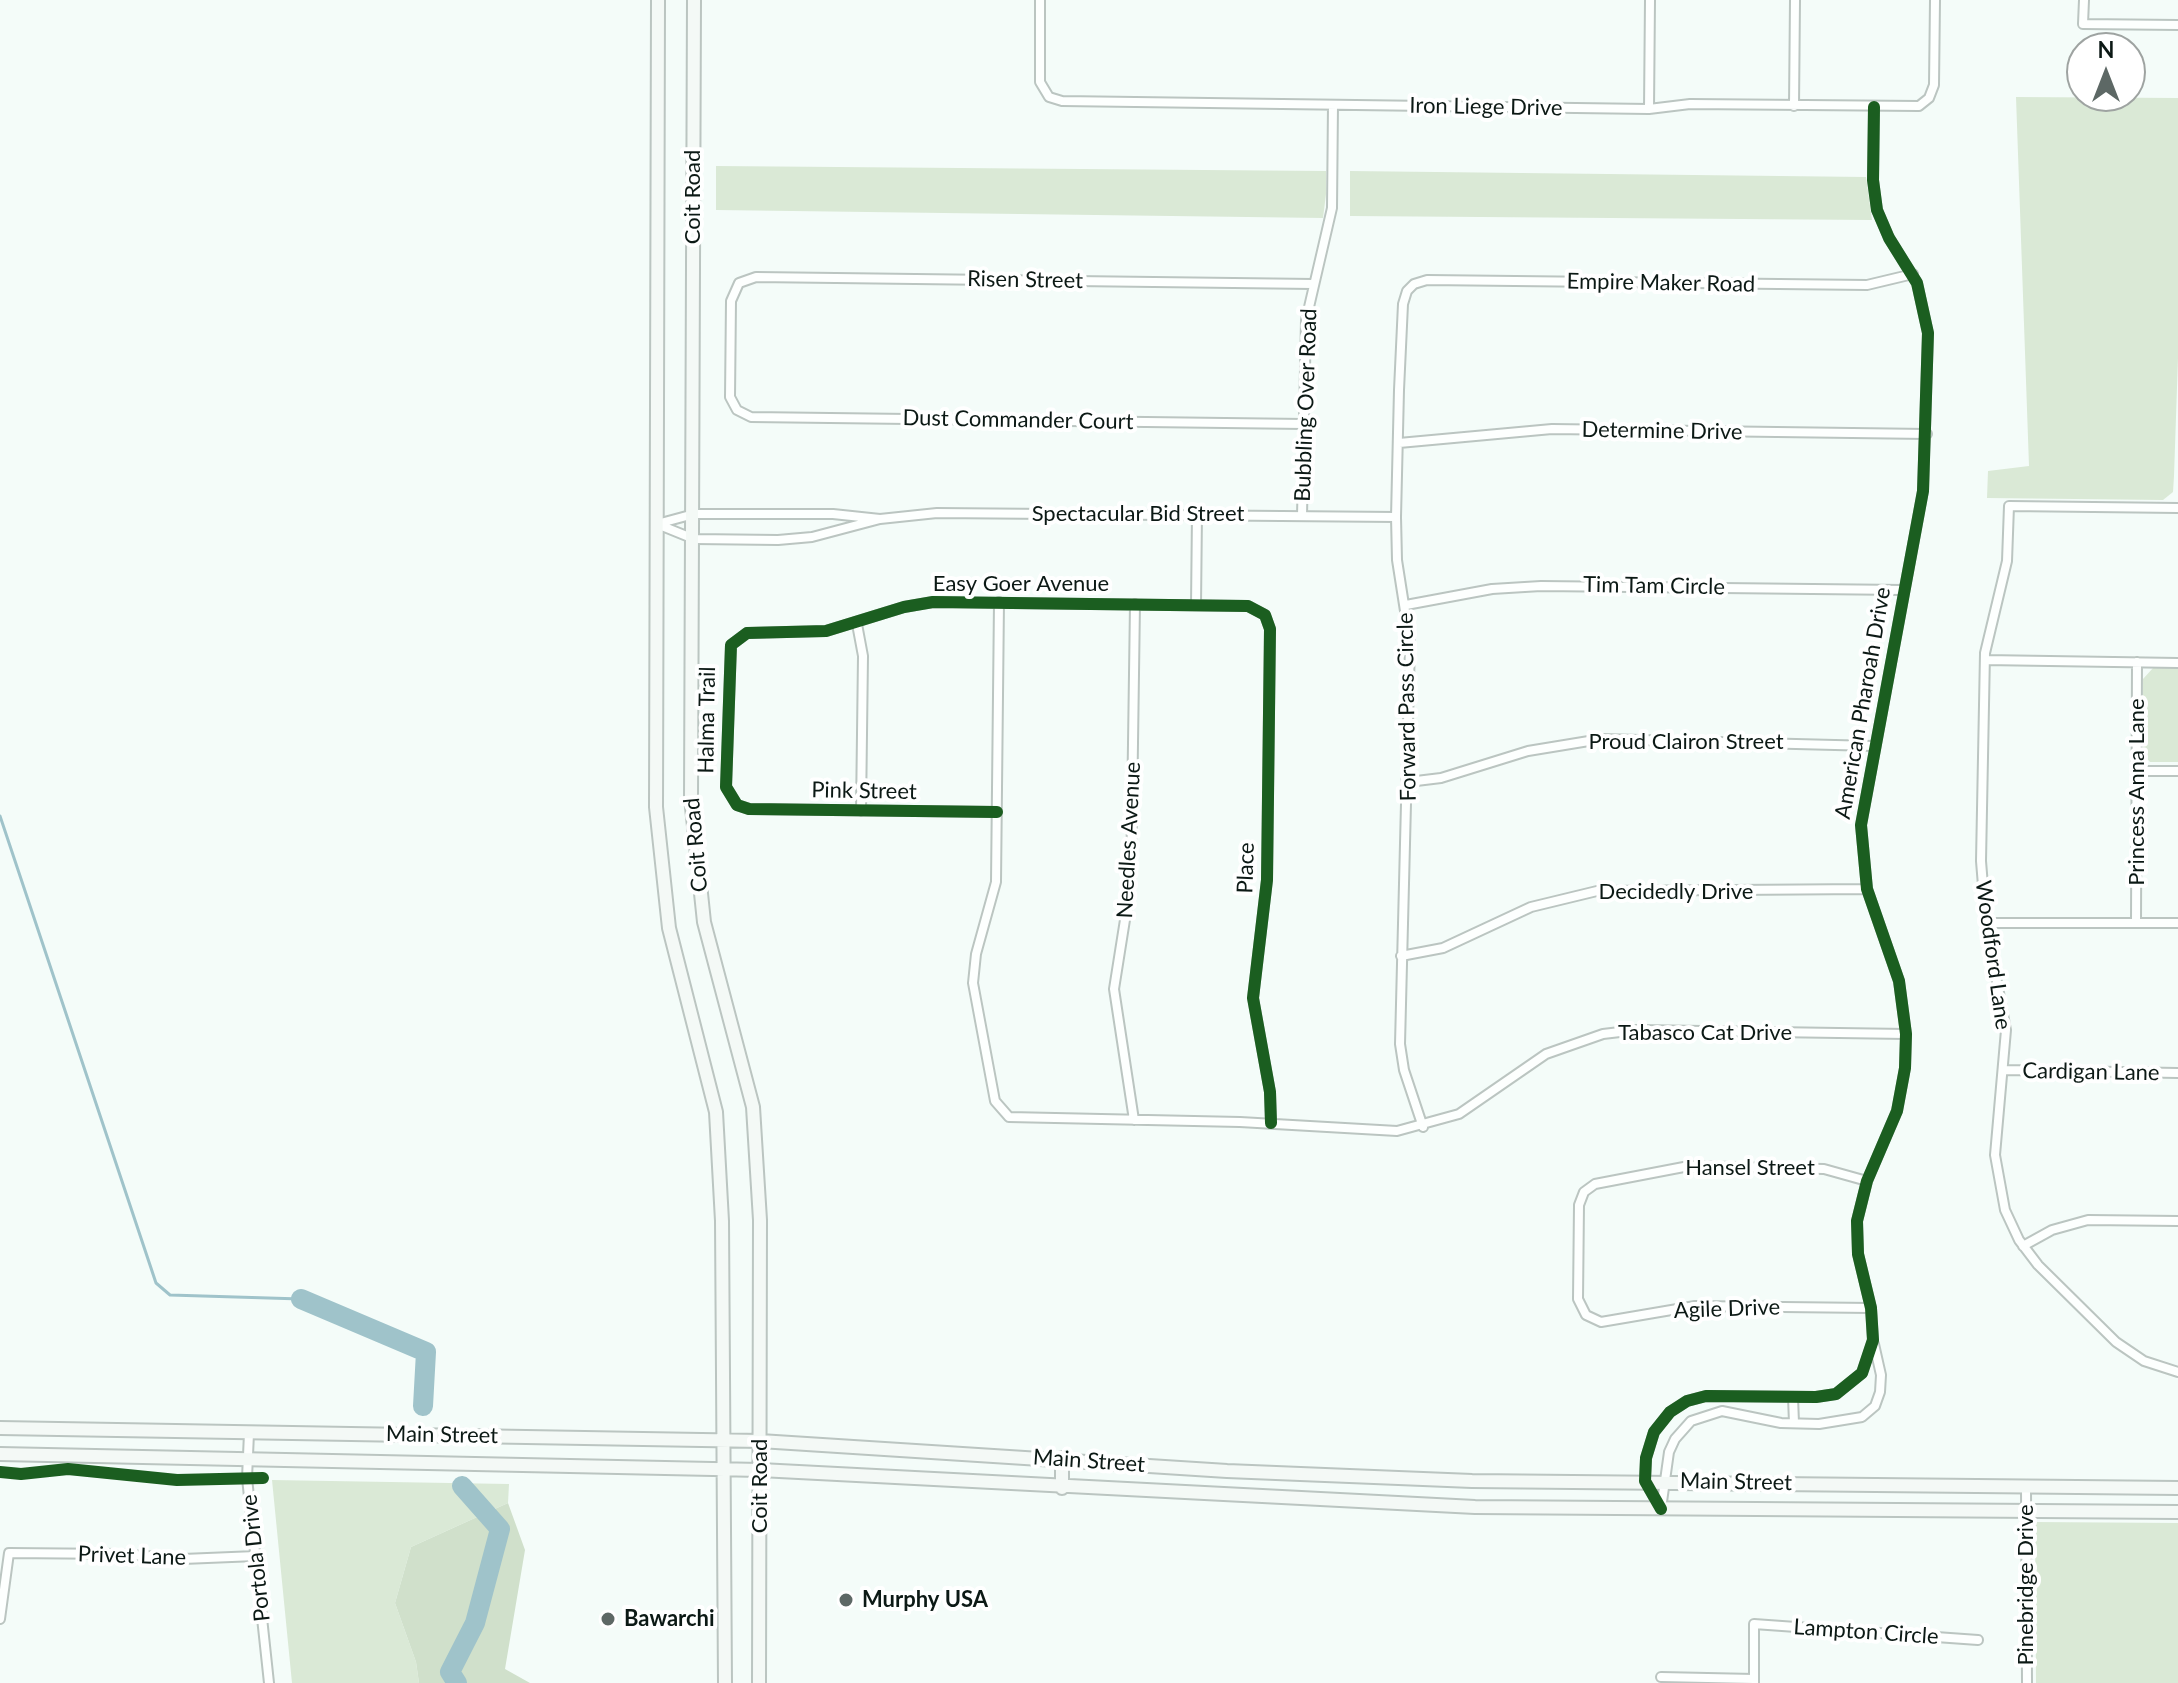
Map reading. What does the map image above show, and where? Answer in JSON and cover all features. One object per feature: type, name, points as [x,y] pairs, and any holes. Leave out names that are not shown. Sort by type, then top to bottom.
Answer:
[{"type":"main road","name":"Coit Road","points":[[658,0],[658,838],[669,928],[716,1112],[722,1221],[725,1683]]},
{"type":"main road","name":"Coit Road","points":[[694,0],[691,798],[696,867],[716,973],[753,1107],[760,1220],[759,1683]]},
{"type":"main road","name":"Main Street","points":[[0,1428],[760,1441],[1351,1478],[2178,1488]]},
{"type":"main road","name":"Main Street","points":[[0,1454],[760,1470],[1350,1503],[1661,1509],[2178,1512]]},
{"type":"main road","points":[[1062,1458],[1062,1488]]},
{"type":"main road","points":[[1350,1503],[1351,1478]]},
{"type":"street","name":"Iron Liege Drive","points":[[1040,0],[1039,79],[1045,93],[1062,101],[1649,109],[1690,104],[1914,107],[1928,99],[1934,85],[1935,0]]},
{"type":"street","points":[[1649,109],[1650,0]]},
{"type":"street","points":[[1794,106],[1795,0]]},
{"type":"street","points":[[2084,0],[2083,24],[2178,25]]},
{"type":"street","name":"Bubbling Over Road","points":[[1302,516],[1306,320],[1332,208],[1333,105]]},
{"type":"street","name":"American Pharoah Drive","points":[[1661,1509],[1672,1445],[1684,1427],[1700,1416],[1730,1411],[1768,1421],[1794,1423],[1859,1418],[1874,1408],[1880,1397],[1881,1375],[1857,1239],[1859,1210],[1867,1181],[1897,1111],[1905,1068],[1906,1034],[1899,981],[1867,889],[1861,825],[1921,503],[1927,434],[1927,316],[1913,274],[1889,238],[1877,210],[1873,180],[1874,107]]},
{"type":"street","name":"Empire Maker Road","points":[[1409,287],[1427,280],[1867,285],[1913,274]]},
{"type":"street","name":"Risen Street","points":[[735,408],[730,394],[731,301],[739,283],[756,277],[1313,284]]},
{"type":"street","name":"Forward Pass Circle","points":[[1409,287],[1403,304],[1396,517],[1397,560],[1410,643],[1401,1050],[1423,1127]]},
{"type":"street","name":"Dust Commander Court","points":[[735,408],[753,417],[1304,424]]},
{"type":"street","name":"Determine Drive","points":[[1399,443],[1552,429],[1927,434]]},
{"type":"street","name":"Woodford Lane","points":[[2178,508],[2009,506],[2007,561],[1985,660],[1981,861],[1986,923],[2005,1018],[2004,1070],[1995,1139],[1996,1171],[2005,1210],[2023,1246],[2046,1274],[2124,1348],[2151,1364],[2178,1372]]},
{"type":"street","name":"Spectacular Bid Street","points":[[657,524],[694,539],[795,539],[880,519],[937,513],[1396,517]]},
{"type":"street","name":"Spectacular Bid Street","points":[[657,524],[694,514],[833,514],[880,519]]},
{"type":"street","points":[[1196,605],[1197,514]]},
{"type":"street","name":"Tim Tam Circle","points":[[1406,605],[1492,589],[1554,585],[1903,590]]},
{"type":"street","points":[[997,812],[999,602]]},
{"type":"street","name":"Easy Goer Avenue","points":[[735,639],[751,632],[816,632],[857,624],[919,604],[999,602],[1248,606],[1263,613]]},
{"type":"street","name":"Needles Avenue","points":[[1134,1120],[1114,989],[1131,882],[1135,604]]},
{"type":"street","name":"Place","points":[[1263,613],[1270,629],[1267,880],[1253,998],[1270,1092],[1271,1123]]},
{"type":"street","points":[[857,624],[863,656],[861,811]]},
{"type":"street","name":"Halma Trail","points":[[733,801],[726,787],[728,655],[735,639]]},
{"type":"street","points":[[1985,660],[2178,663]]},
{"type":"street","name":"Princess Anna Lane","points":[[2136,923],[2137,662]]},
{"type":"street","name":"Proud Clairon Street","points":[[1408,782],[1441,778],[1528,751],[1601,739],[1841,742],[1874,746]]},
{"type":"street","points":[[2137,771],[2178,771]]},
{"type":"street","name":"Pink Street","points":[[733,801],[749,809],[997,812]]},
{"type":"street","name":"Tabasco Cat Drive","points":[[997,812],[995,889],[976,954],[973,983],[995,1101],[1003,1113],[1017,1118],[1271,1123],[1371,1132],[1423,1127],[1474,1106],[1546,1054],[1603,1034],[1637,1030],[1906,1034]]},
{"type":"street","name":"Decidedly Drive","points":[[1401,956],[1443,948],[1531,907],[1597,891],[1867,889]]},
{"type":"street","points":[[1986,923],[2178,923]]},
{"type":"street","name":"Cardigan Lane","points":[[2004,1070],[2178,1073]]},
{"type":"street","name":"Hansel Street","points":[[1586,1315],[1578,1299],[1579,1205],[1586,1190],[1598,1183],[1689,1166],[1824,1169],[1867,1181]]},
{"type":"street","points":[[2023,1246],[2052,1230],[2088,1220],[2178,1221]]},
{"type":"street","name":"Agile Drive","points":[[1586,1315],[1598,1321],[1615,1321],[1695,1306],[1871,1308]]},
{"type":"street","name":"American Pharoah Drive","points":[[1645,1481],[1651,1437],[1663,1419],[1681,1404],[1706,1396],[1827,1396],[1846,1389],[1864,1369],[1873,1340]]},
{"type":"street","points":[[1793,1397],[1794,1423]]},
{"type":"street","name":"Portola Drive","points":[[249,1433],[256,1556],[269,1683]]},
{"type":"street","points":[[1645,1481],[1661,1509]]},
{"type":"street","name":"Pinebridge Drive","points":[[2026,1487],[2027,1683]]},
{"type":"street","name":"Privet Lane","points":[[0,1619],[9,1553],[120,1554],[183,1559],[256,1556]]},
{"type":"street","name":"Lampton Circle","points":[[1754,1681],[1754,1624],[1978,1640]]},
{"type":"street","points":[[1661,1677],[1754,1681]]},
{"type":"green space","points":[[2016,97],[2066,97],[2066,112],[2146,112],[2146,98],[2178,98],[2178,358],[2173,492],[2163,500],[1987,498],[1988,471],[2029,466]]},
{"type":"green space","points":[[716,166],[1326,171],[1326,194],[1323,218],[716,210]]},
{"type":"green space","points":[[1350,171],[1866,177],[1872,220],[1350,216]]},
{"type":"green space","points":[[2153,668],[2178,668],[2178,762],[2150,762],[2143,754],[2143,679]]},
{"type":"green space","points":[[272,1480],[509,1484],[508,1503],[411,1547],[395,1603],[416,1662],[419,1683],[292,1683]]},
{"type":"green space","points":[[508,1503],[525,1550],[505,1669],[530,1683],[419,1683],[416,1662],[395,1603],[411,1547]]},
{"type":"green space","points":[[2035,1522],[2178,1523],[2178,1683],[2036,1683]]},
{"type":"waterway","points":[[0,816],[156,1283],[170,1295],[301,1299]]},
{"type":"waterway","points":[[301,1299],[426,1352],[423,1406]]},
{"type":"waterway","points":[[457,1683],[450,1672],[475,1623],[500,1529],[462,1486]]},
{"type":"cycle path","points":[[1661,1509],[1645,1481],[1646,1458],[1654,1432],[1670,1412],[1687,1401],[1706,1396],[1816,1397],[1836,1394],[1862,1373],[1873,1340],[1871,1308],[1858,1254],[1857,1221],[1867,1181],[1897,1111],[1905,1068],[1906,1034],[1899,981],[1867,889],[1861,825],[1923,491],[1928,333],[1917,283],[1889,238],[1877,210],[1873,180],[1874,107]]},
{"type":"cycle path","points":[[997,812],[749,809],[737,805],[726,787],[731,645],[747,633],[826,631],[904,607],[933,602],[1248,606],[1265,615],[1270,629],[1267,880],[1253,998],[1270,1092],[1271,1123]]},
{"type":"cycle path","points":[[0,1472],[21,1474],[68,1469],[177,1480],[263,1478]]},
{"type":"place","name":"Murphy USA","points":[[846,1600]]},
{"type":"place","name":"Bawarchi","points":[[608,1619]]}]
